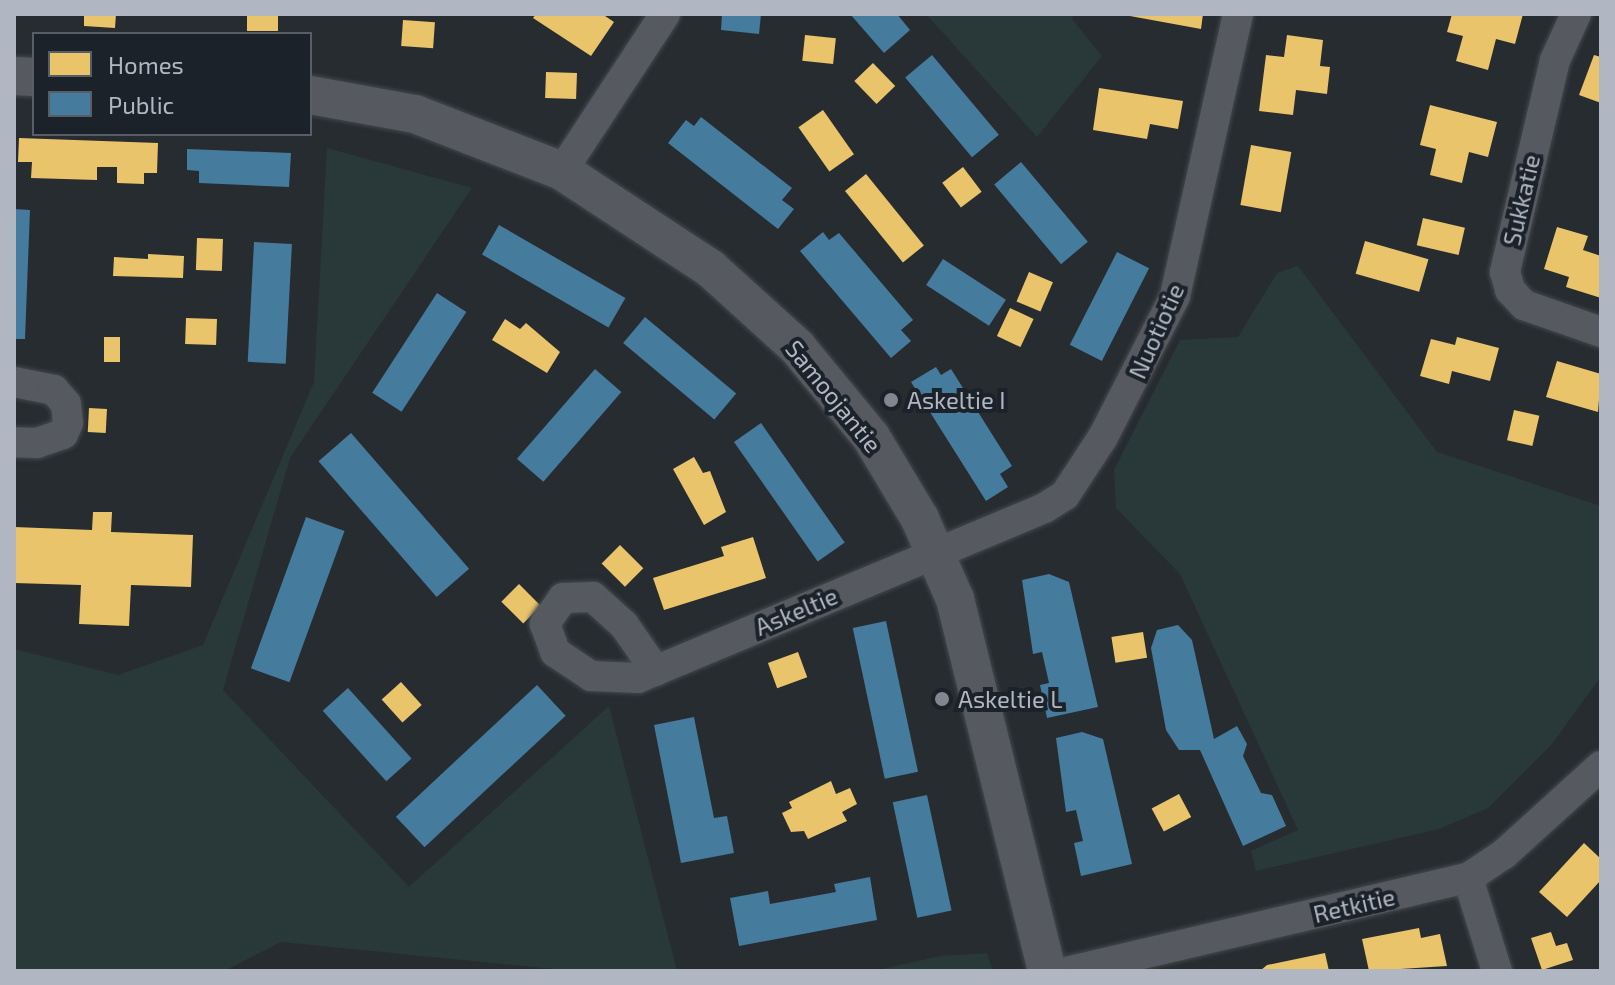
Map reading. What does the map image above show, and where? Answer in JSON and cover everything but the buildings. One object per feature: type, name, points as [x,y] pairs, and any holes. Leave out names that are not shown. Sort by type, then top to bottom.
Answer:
[{"type":"street","points":[[562,171],[665,14]]},
{"type":"street","name":"Nuotiotie","points":[[937,553],[1065,495],[1103,437],[1175,296],[1238,14]]},
{"type":"street","name":"Sukkatie","points":[[1576,14],[1555,60],[1505,272],[1510,290],[1524,305],[1601,332]]},
{"type":"street","name":"Samoojantie","points":[[312,95],[415,114],[562,171],[711,269],[797,347],[871,437],[937,553],[955,599],[1047,971]]},
{"type":"street","points":[[14,382],[54,390],[66,404],[63,434],[37,443],[14,442]]},
{"type":"street","name":"Askeltie","points":[[656,671],[937,553]]},
{"type":"street","name":"Retkitie","points":[[1070,971],[1468,878],[1504,854],[1601,766]]},
{"type":"street","points":[[1468,878],[1497,971]]},
{"type":"shaded area","points":[[926,14],[1074,14],[1072,19],[1102,56],[1037,137]]},
{"type":"shaded area","points":[[327,148],[472,188],[290,458],[223,690],[409,887],[609,706],[677,971],[573,971],[281,942],[224,971],[14,971],[14,649],[118,675],[203,645],[314,382]]},
{"type":"shaded area","points":[[1298,266],[1437,452],[1601,506],[1601,676],[1552,744],[1488,808],[1439,829],[1256,871],[1251,851],[1298,830],[1180,574],[1116,508],[1114,470],[1180,340],[1238,337],[1277,273]]},
{"type":"shaded area","points":[[987,953],[993,971],[873,971],[940,956]]},
{"type":"place","name":"Askeltie I","points":[[891,400]]},
{"type":"place","name":"Askeltie L","points":[[942,699]]}]
